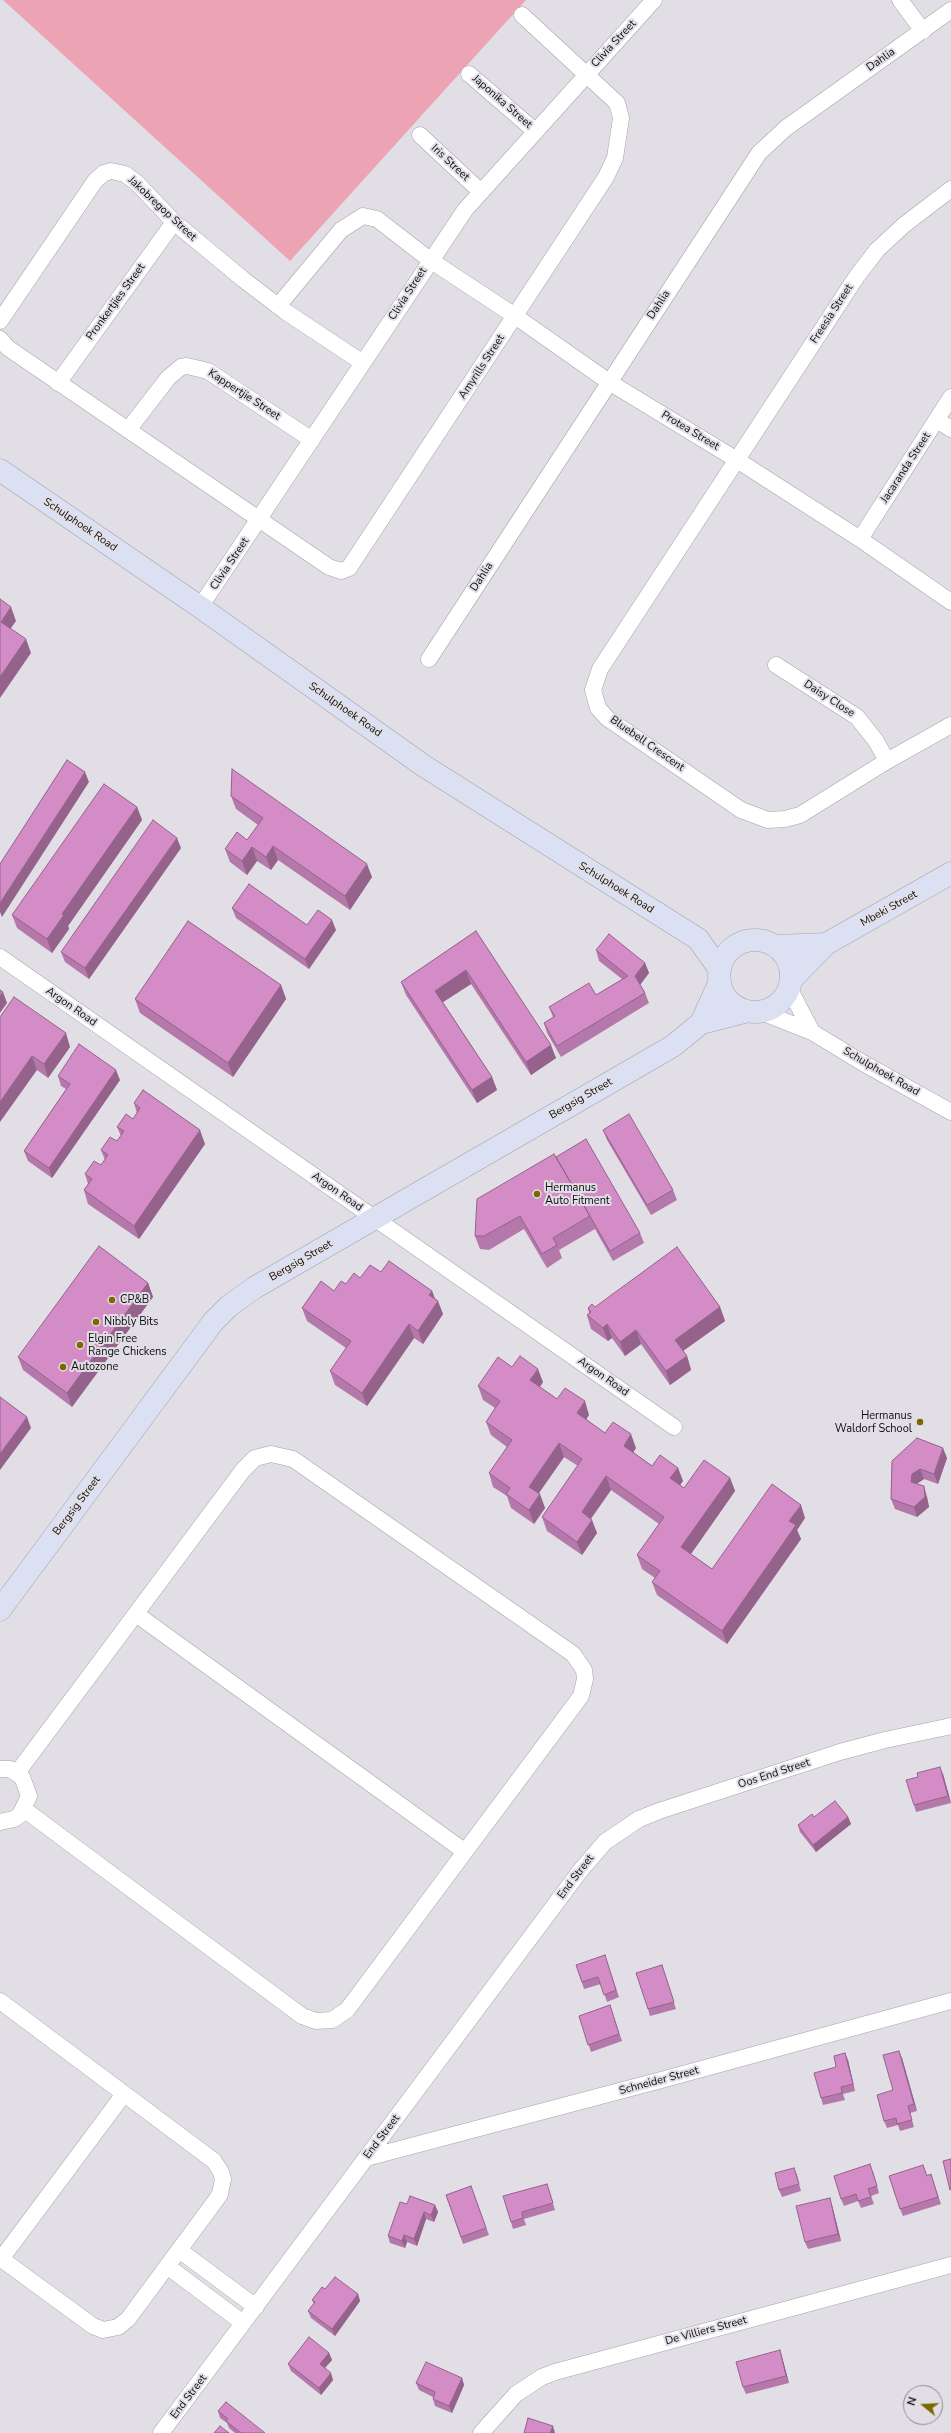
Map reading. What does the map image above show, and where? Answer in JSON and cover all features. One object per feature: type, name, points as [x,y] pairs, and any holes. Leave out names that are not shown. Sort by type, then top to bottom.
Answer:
[{"type":"street","points":[[900,0],[923,31]]},
{"type":"street","name":"Clivia Street","points":[[200,607],[259,521],[430,260],[465,210],[649,2]]},
{"type":"street","name":"Dahlia","points":[[428,659],[759,153],[786,128],[951,10]]},
{"type":"street","name":"Amyrills Street","points":[[259,521],[329,567],[341,571],[349,568],[606,177],[615,158],[620,130],[620,110],[617,103],[522,15]]},
{"type":"street","name":"Japonika Street","points":[[469,74],[535,131]]},
{"type":"street","name":"Iris Street","points":[[420,135],[481,192]]},
{"type":"street","name":"Jakobregop Street","points":[[0,321],[95,181],[104,173],[111,171],[125,174],[137,183],[174,222],[278,306],[363,363]]},
{"type":"street","name":"Freesia Street","points":[[737,460],[857,276],[877,250],[904,225],[951,189]]},
{"type":"street","name":"Protea Street","points":[[278,306],[341,230],[362,216],[377,218],[430,260],[515,316],[609,382],[737,460],[860,539],[951,602]]},
{"type":"street","name":"Pronkertjies Street","points":[[58,383],[174,222]]},
{"type":"street","points":[[0,339],[8,348],[259,521]]},
{"type":"street","name":"Kappertjie Street","points":[[128,430],[168,378],[181,367],[187,366],[208,371],[312,440]]},
{"type":"street","name":"Jacaranda Street","points":[[860,539],[951,397]]},
{"type":"street","points":[[937,420],[951,429]]},
{"type":"street","name":"Bluebell Crescent","points":[[737,460],[600,669],[593,690],[598,708],[607,718],[741,810],[768,820],[785,819],[800,814],[887,761],[951,725]]},
{"type":"street","name":"Schulphoek Road","points":[[0,470],[200,607],[424,766],[698,939],[737,945]]},
{"type":"street","name":"Daisy Close","points":[[776,665],[857,717],[876,740],[887,761]]},
{"type":"street","name":"Mbeki Street","points":[[790,984],[826,944],[951,874]]},
{"type":"street","name":"Schulphoek Road","points":[[698,939],[720,975]]},
{"type":"street","points":[[790,984],[778,1003],[753,1011],[737,1007],[729,1000],[723,991],[720,975],[723,959],[737,945],[746,941],[757,940],[776,946],[788,962],[790,984],[812,1032]]},
{"type":"street","name":"Mbeki Street","points":[[776,946],[826,944]]},
{"type":"street","name":"Argon Road","points":[[0,957],[674,1427]]},
{"type":"street","name":"Bergsig Street","points":[[701,1023],[720,975]]},
{"type":"street","name":"Schulphoek Road","points":[[753,1011],[812,1032],[863,1063],[951,1112]]},
{"type":"street","name":"Bergsig Street","points":[[0,1610],[220,1314],[241,1296],[673,1046],[701,1023],[753,1011]]},
{"type":"street","points":[[17,1773],[248,1463],[263,1455],[278,1454],[293,1459],[573,1654],[584,1670],[585,1679],[581,1696],[347,2010],[332,2020],[316,2021],[302,2016],[25,1810]]},
{"type":"street","points":[[136,1614],[464,1851]]},
{"type":"street","name":"Oos End Street","points":[[605,1842],[627,1826],[659,1811],[840,1752],[885,1740],[951,1726]]},
{"type":"street","points":[[0,1769],[17,1773],[28,1790],[29,1796],[25,1810],[14,1819],[0,1822]]},
{"type":"street","name":"End Street","points":[[161,2433],[584,1866],[605,1842]]},
{"type":"street","points":[[0,2001],[214,2161],[221,2172],[223,2179],[220,2194],[128,2319],[118,2327],[103,2330],[93,2326],[1,2258],[124,2094]]},
{"type":"street","name":"Schneider Street","points":[[366,2158],[665,2080],[951,2001]]},
{"type":"street","points":[[179,2250],[256,2307]]},
{"type":"street","name":"De Villiers Street","points":[[481,2433],[516,2394],[555,2372],[951,2265]]},
{"type":"street","points":[[167,2266],[243,2323]]},
{"type":"shaded area","points":[[3,0],[526,0],[290,261]]},
{"type":"building","points":[[0,599],[11,607],[1,622],[26,639],[0,677]]},
{"type":"building","points":[[67,760],[85,772],[0,903],[0,864]]},
{"type":"building","points":[[232,769],[367,864],[345,896],[273,846],[266,857],[252,847],[242,861],[225,849],[237,832],[247,840],[263,818],[231,796]]},
{"type":"building","points":[[104,784],[137,807],[62,914],[64,915],[47,939],[12,915]]},
{"type":"building","points":[[153,820],[177,838],[85,968],[61,952]]},
{"type":"building","points":[[249,884],[307,925],[318,910],[332,920],[305,959],[232,908]]},
{"type":"building","points":[[188,921],[281,985],[228,1063],[135,999]]},
{"type":"building","points":[[476,931],[551,1045],[526,1062],[466,970],[435,991],[492,1077],[472,1090],[401,982]]},
{"type":"building","points":[[609,934],[645,963],[635,976],[645,993],[557,1046],[544,1023],[555,1016],[549,1007],[589,983],[596,995],[628,976],[596,950]]},
{"type":"building","points":[[0,990],[3,992],[0,997]]},
{"type":"building","points":[[14,997],[66,1033],[44,1064],[32,1056],[0,1102],[0,1017]]},
{"type":"building","points":[[79,1044],[116,1070],[49,1168],[24,1151],[70,1084],[58,1076]]},
{"type":"building","points":[[143,1090],[200,1130],[134,1226],[84,1190],[92,1179],[85,1174],[94,1161],[101,1165],[108,1155],[101,1150],[110,1137],[117,1141],[124,1131],[117,1127],[126,1114],[133,1119],[140,1108],[134,1103]]},
{"type":"building","points":[[629,1114],[673,1190],[647,1205],[603,1130]]},
{"type":"building","points":[[586,1139],[640,1233],[610,1251],[556,1157]]},
{"type":"building","points":[[554,1154],[590,1216],[553,1238],[557,1245],[542,1254],[520,1216],[484,1236],[475,1236],[477,1199]]},
{"type":"building","points":[[99,1246],[148,1283],[67,1393],[18,1357]]},
{"type":"building","points":[[677,1247],[720,1307],[675,1340],[687,1356],[666,1371],[636,1330],[620,1342],[607,1324],[603,1328],[587,1315],[591,1312],[588,1308],[592,1304],[595,1307]]},
{"type":"building","points":[[389,1261],[432,1291],[429,1295],[438,1301],[418,1331],[409,1324],[362,1393],[330,1371],[351,1341],[302,1308],[321,1281],[334,1291],[341,1281],[346,1284],[354,1273],[360,1278],[370,1265],[381,1272]]},
{"type":"building","points":[[520,1356],[538,1369],[530,1380],[557,1399],[565,1388],[585,1401],[577,1413],[605,1433],[613,1422],[631,1434],[624,1446],[652,1466],[660,1455],[678,1468],[670,1478],[684,1488],[704,1460],[730,1478],[681,1547],[712,1569],[772,1484],[801,1505],[789,1521],[796,1525],[722,1631],[652,1582],[660,1571],[637,1555],[664,1517],[606,1476],[582,1512],[592,1520],[577,1542],[542,1517],[582,1459],[559,1443],[529,1487],[540,1494],[529,1510],[506,1494],[510,1488],[489,1473],[512,1440],[486,1422],[500,1401],[478,1386],[498,1357],[512,1367]]},
{"type":"building","points":[[0,1397],[27,1417],[0,1454]]},
{"type":"building","points":[[917,1438],[943,1448],[934,1474],[920,1469],[912,1474],[911,1482],[924,1486],[925,1497],[914,1507],[891,1499],[892,1461]]},
{"type":"building","points":[[940,1767],[948,1796],[914,1805],[906,1780],[918,1777],[917,1773]]},
{"type":"building","points":[[835,1801],[848,1817],[813,1845],[798,1825],[812,1814],[814,1817]]},
{"type":"building","points":[[605,1955],[616,1990],[604,1995],[598,1977],[582,1982],[576,1965]]},
{"type":"building","points":[[662,1965],[674,2002],[648,2009],[636,1973]]},
{"type":"building","points":[[610,2005],[619,2034],[588,2045],[579,2016]]},
{"type":"building","points":[[899,2051],[914,2104],[908,2106],[912,2120],[897,2124],[896,2118],[884,2121],[877,2095],[893,2090],[883,2055]]},
{"type":"building","points":[[845,2053],[853,2084],[841,2087],[842,2093],[821,2098],[814,2073],[836,2067],[834,2056]]},
{"type":"building","points":[[951,2159],[951,2190],[950,2190],[943,2161]]},
{"type":"building","points":[[870,2164],[877,2186],[868,2189],[871,2197],[858,2201],[856,2194],[841,2199],[834,2176]]},
{"type":"building","points":[[923,2165],[927,2176],[931,2174],[938,2197],[900,2209],[889,2176]]},
{"type":"building","points":[[794,2168],[799,2184],[779,2190],[775,2173]]},
{"type":"building","points":[[547,2184],[553,2203],[522,2212],[523,2218],[511,2222],[503,2196]]},
{"type":"building","points":[[471,2186],[486,2228],[461,2237],[446,2195]]},
{"type":"building","points":[[410,2196],[435,2205],[431,2215],[424,2212],[414,2239],[404,2235],[402,2241],[388,2236],[400,2202],[407,2204]]},
{"type":"building","points":[[830,2198],[838,2234],[805,2242],[796,2206]]},
{"type":"building","points":[[335,2277],[358,2294],[332,2329],[308,2311],[315,2302],[312,2300],[322,2287],[325,2289]]},
{"type":"building","points":[[309,2337],[329,2353],[320,2364],[331,2373],[319,2388],[288,2364]]},
{"type":"building","points":[[780,2350],[786,2376],[743,2387],[736,2362]]},
{"type":"building","points":[[426,2362],[462,2378],[449,2406],[433,2399],[435,2392],[416,2383]]},
{"type":"building","points":[[226,2402],[265,2433],[241,2433],[226,2421],[228,2419],[218,2411]]},
{"type":"building","points":[[528,2418],[553,2426],[550,2433],[524,2433]]},
{"type":"building","points":[[220,2426],[229,2433],[214,2433]]},
{"type":"place","name":"Hermanus Auto Fitment","points":[[537,1194]]},
{"type":"place","name":"CP&B","points":[[112,1300]]},
{"type":"place","name":"Nibbly Bits","points":[[96,1322]]},
{"type":"place","name":"Elgin Free Range Chickens","points":[[80,1345]]},
{"type":"place","name":"Autozone","points":[[63,1367]]},
{"type":"place","name":"Hermanus Waldorf School","points":[[920,1422]]}]
